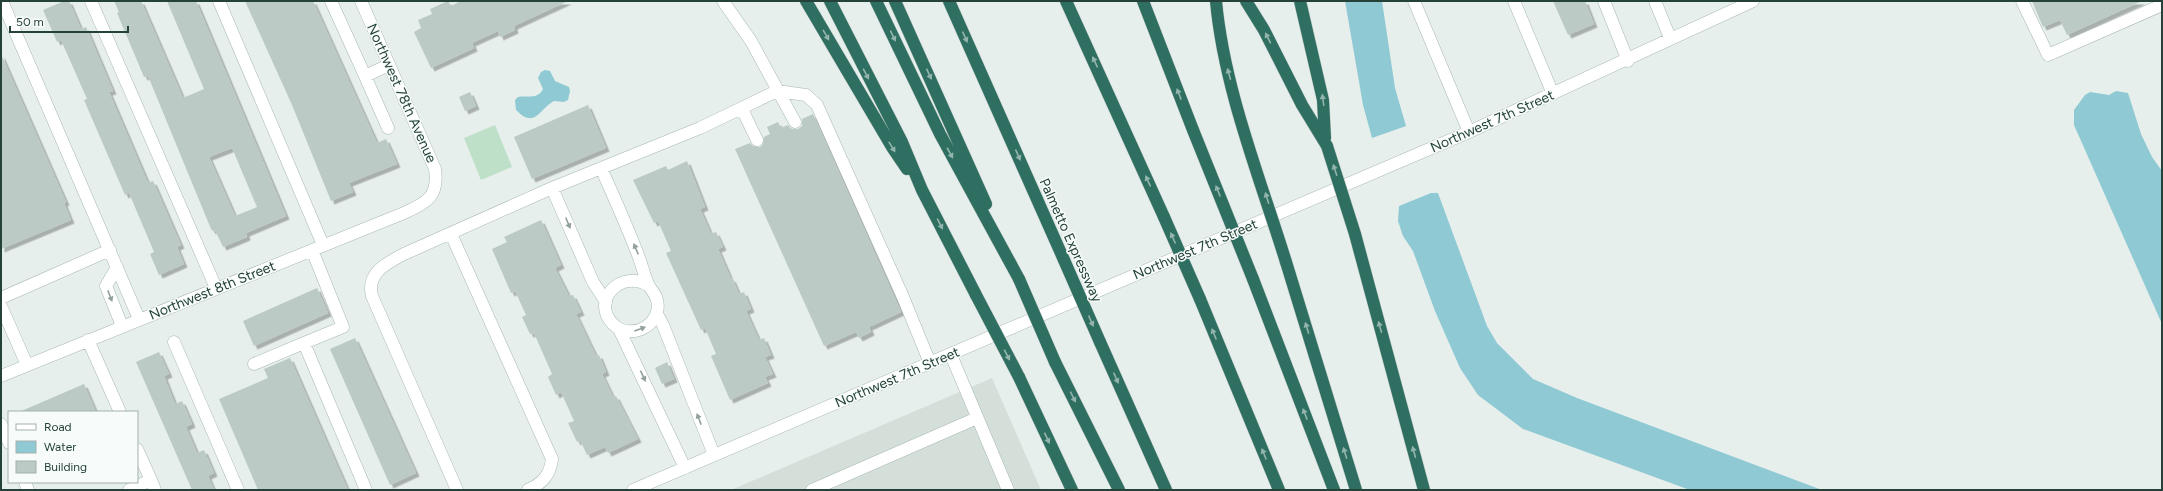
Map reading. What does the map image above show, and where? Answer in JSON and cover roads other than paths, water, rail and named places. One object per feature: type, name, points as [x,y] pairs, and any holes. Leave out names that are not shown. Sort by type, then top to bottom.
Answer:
[{"type":"highway","points":[[806,1],[892,147],[922,190]]},
{"type":"highway","points":[[830,1],[902,142],[922,190],[1019,377],[1072,490]]},
{"type":"highway","points":[[876,1],[940,134],[1019,279]]},
{"type":"highway","points":[[895,1],[941,100],[1055,362],[1119,490]]},
{"type":"highway","name":"Palmetto Expressway","points":[[949,1],[1166,490]]},
{"type":"highway","points":[[1066,1],[1164,216],[1279,490]]},
{"type":"highway","points":[[1143,1],[1253,279],[1334,490]]},
{"type":"highway","points":[[1216,1],[1226,60],[1240,114],[1356,490]]},
{"type":"highway","points":[[1246,1],[1264,30],[1302,105],[1326,142]]},
{"type":"highway","points":[[1300,1],[1323,100],[1326,142],[1355,234],[1424,490]]},
{"type":"street","points":[[2,1],[139,319]]},
{"type":"street","points":[[91,1],[216,288]]},
{"type":"street","points":[[219,1],[317,247],[343,327],[254,364]]},
{"type":"street","points":[[331,1],[388,128]]},
{"type":"street","name":"Northwest 78th Avenue","points":[[362,1],[435,169],[437,178],[434,191],[422,204]]},
{"type":"street","points":[[723,1],[751,41],[795,122]]},
{"type":"street","points":[[1414,1],[1469,132]]},
{"type":"street","points":[[1514,1],[1553,94]]},
{"type":"street","points":[[1604,1],[1628,61]]},
{"type":"street","points":[[1655,1],[1670,38]]},
{"type":"street","name":"Northwest 7th Street","points":[[634,490],[1469,132],[1628,61],[1670,38],[1739,4],[1753,1]]},
{"type":"street","points":[[2022,1],[2048,56],[2162,5]]},
{"type":"street","points":[[365,76],[389,65]]},
{"type":"street","points":[[457,490],[370,291],[374,275],[380,267],[552,188],[742,109],[777,91],[806,95],[817,105],[903,297],[930,363]]},
{"type":"street","points":[[742,109],[756,140]]},
{"type":"street","points":[[601,168],[639,256],[649,286],[657,298],[657,314],[663,324],[714,456]]},
{"type":"street","points":[[552,188],[594,282],[606,302],[609,318],[620,329],[685,468]]},
{"type":"street","name":"Northwest 8th Street","points":[[1,376],[422,204]]},
{"type":"street","points":[[451,234],[552,459],[548,475],[542,482],[528,490]]},
{"type":"street","points":[[1,298],[110,250]]},
{"type":"street","points":[[117,267],[106,286],[122,326]]},
{"type":"street","points":[[606,302],[608,295],[619,283],[634,280],[649,286]]},
{"type":"street","points":[[1,306],[27,365]]},
{"type":"street","points":[[620,329],[627,332],[642,330],[648,326],[657,314]]},
{"type":"street","points":[[88,340],[120,411]]},
{"type":"street","points":[[174,342],[238,490]]},
{"type":"street","points":[[304,343],[366,490]]},
{"type":"street","points":[[951,355],[1008,490]]},
{"type":"street","points":[[812,490],[977,418]]},
{"type":"street","points":[[1,424],[8,441]]},
{"type":"street","points":[[129,490],[153,485],[138,451]]},
{"type":"water","points":[[1345,1],[1382,1],[1395,88],[1406,126],[1372,138],[1363,105]]},
{"type":"water","points":[[545,70],[550,71],[555,81],[569,87],[570,91],[568,100],[564,102],[554,101],[533,118],[523,116],[516,110],[515,100],[518,97],[535,96],[541,92],[543,89],[538,78],[541,72]]},
{"type":"water","points":[[2116,91],[2128,93],[2141,134],[2152,157],[2162,171],[2162,324],[2074,125],[2074,110],[2085,95],[2090,92],[2109,95]]},
{"type":"water","points":[[1431,193],[1438,193],[1487,326],[1497,343],[1533,379],[1577,398],[1822,490],[1690,490],[1523,429],[1478,395],[1460,368],[1435,311],[1413,251],[1403,236],[1398,221],[1399,206]]}]
